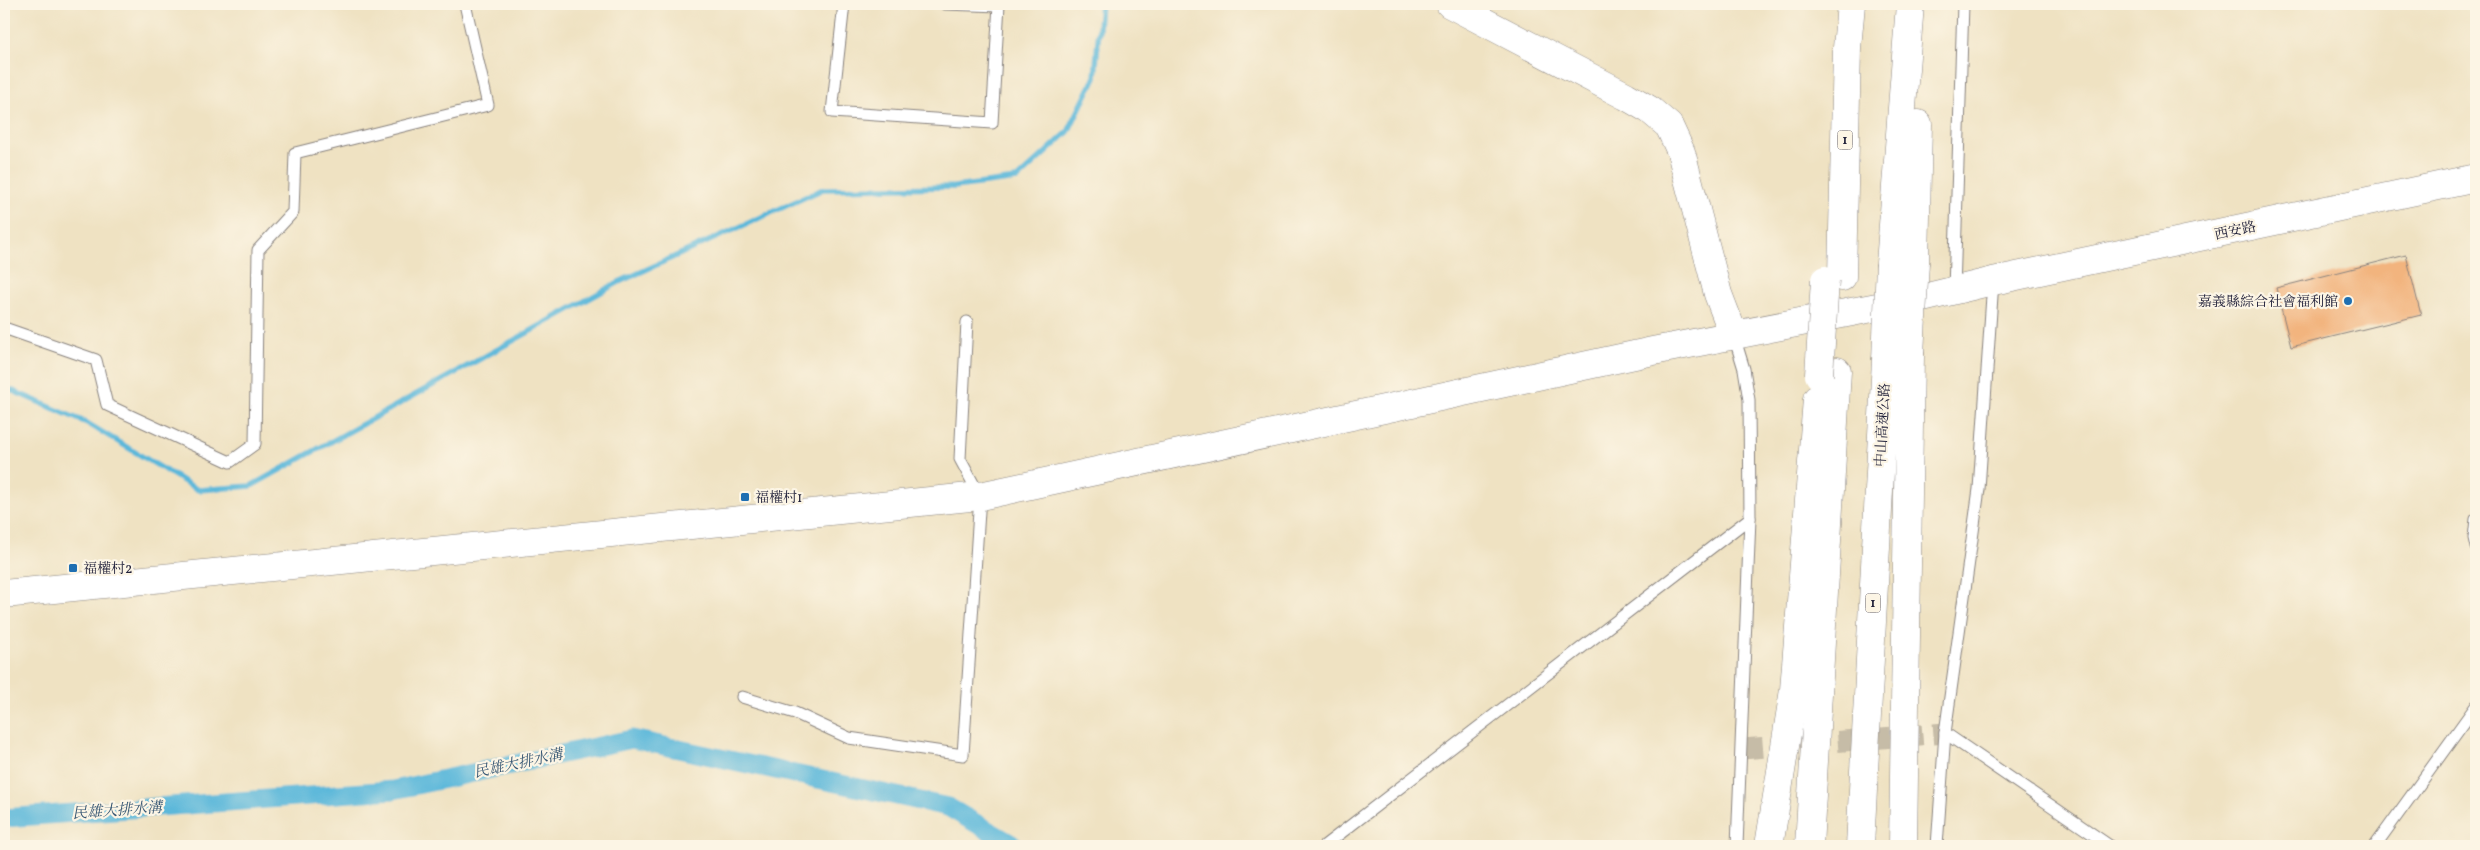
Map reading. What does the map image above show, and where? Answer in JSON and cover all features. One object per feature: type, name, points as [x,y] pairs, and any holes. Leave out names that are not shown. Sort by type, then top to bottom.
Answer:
[{"type":"main road","points":[[1450,4],[1626,96],[1650,110],[1669,126],[1681,152],[1718,294],[1734,336]]},
{"type":"main road","name":"1","points":[[1809,846],[1828,373],[1851,4]]},
{"type":"main road","points":[[1903,846],[1898,357],[1903,263],[1918,84],[1907,37],[1910,4]]},
{"type":"main road","name":"西安路","points":[[4,594],[980,496],[1653,351],[1954,290],[2476,178]]},
{"type":"main road","name":"中山高速公路","points":[[1860,846],[1898,357]]},
{"type":"main road","points":[[1769,846],[1794,690],[1828,373]]},
{"type":"lane","points":[[4,328],[96,360],[107,405],[230,462],[255,444],[258,250],[293,212],[295,153],[488,105],[465,4]]},
{"type":"lane","points":[[844,4],[832,112],[992,123],[999,5],[945,4]]},
{"type":"lane","points":[[1954,290],[1964,4]]},
{"type":"lane","points":[[1937,846],[1946,733],[1979,490],[1993,281]]},
{"type":"lane","points":[[742,696],[795,713],[849,738],[963,755],[980,496],[960,460],[967,322]]},
{"type":"lane","points":[[1734,336],[1744,369],[1749,400],[1750,518],[1737,846]]},
{"type":"lane","points":[[1324,846],[1750,518]]},
{"type":"lane","points":[[2476,519],[2474,538],[2476,548]]},
{"type":"lane","points":[[2375,846],[2476,706]]},
{"type":"lane","points":[[1946,733],[2110,846]]},
{"type":"building","name":"嘉義縣綜合社會福利館","points":[[2406,255],[2421,315],[2291,347],[2276,288]]},
{"type":"waterway","points":[[4,387],[87,423],[198,490],[251,486],[619,282],[823,189],[954,187],[1017,179],[1068,132],[1095,77],[1101,4]]},
{"type":"waterway","name":"民雄大排水溝","points":[[4,818],[393,790],[632,739],[948,807],[1015,846]]},
{"type":"tunnel","points":[[1742,749],[1945,733]]},
{"type":"place","name":"嘉義縣綜合社會福利館","points":[[2348,301]]},
{"type":"place","name":"福權村1","points":[[745,497]]},
{"type":"place","name":"福權村2","points":[[73,568]]}]
